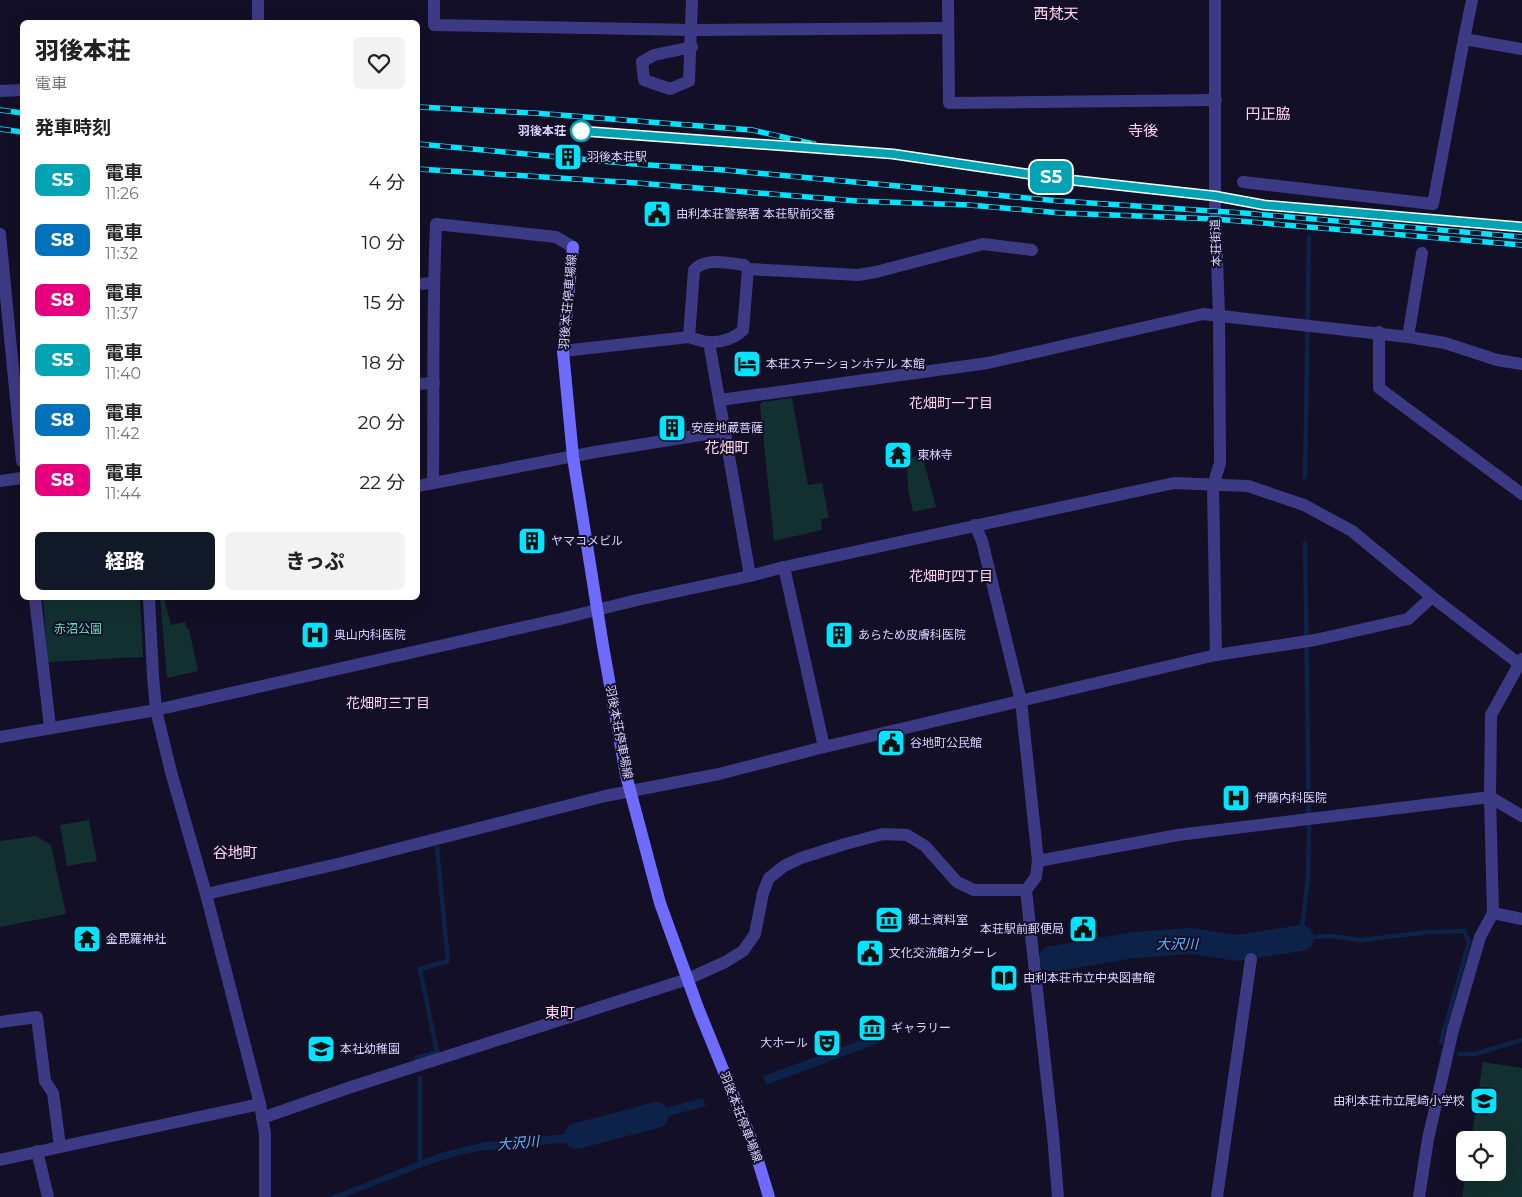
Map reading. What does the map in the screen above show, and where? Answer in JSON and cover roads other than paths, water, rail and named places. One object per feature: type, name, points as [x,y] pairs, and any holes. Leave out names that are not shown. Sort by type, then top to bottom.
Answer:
[{"type":"main road","name":"羽後本荘停車場線","points":[[573,248],[564,351],[573,457],[630,791],[660,903],[752,1141],[769,1197]]},
{"type":"street","points":[[258,0],[258,20]]},
{"type":"street","points":[[434,0],[434,25],[692,30],[948,28]]},
{"type":"street","points":[[692,0],[692,47]]},
{"type":"street","points":[[948,0],[949,103],[1216,100]]},
{"type":"street","name":"本荘街道","points":[[1215,0],[1215,211],[1219,315],[1220,463],[1213,486],[1216,655]]},
{"type":"street","points":[[1243,182],[1433,204],[1472,0]]},
{"type":"street","points":[[1464,39],[1522,49]]},
{"type":"street","points":[[0,91],[20,90]]},
{"type":"street","points":[[433,483],[433,283],[436,224],[556,237],[573,248]]},
{"type":"street","points":[[0,234],[20,440]]},
{"type":"street","points":[[748,269],[858,275],[983,244],[1032,250]]},
{"type":"street","points":[[1408,337],[1422,253]]},
{"type":"street","points":[[564,351],[689,337],[709,342],[738,335],[743,330],[748,269],[744,264],[707,262],[699,265],[694,270],[689,337]]},
{"type":"street","points":[[420,284],[433,283]]},
{"type":"street","points":[[720,400],[988,363],[1203,314],[1379,332],[1445,343],[1497,360],[1522,364]]},
{"type":"street","points":[[1379,332],[1379,388],[1522,494]]},
{"type":"street","points":[[709,342],[750,576]]},
{"type":"street","points":[[420,384],[434,383]]},
{"type":"street","points":[[420,486],[725,431]]},
{"type":"street","points":[[0,481],[20,478]]},
{"type":"street","points":[[0,737],[156,710],[784,567],[1174,483],[1248,486],[1304,506],[1352,531],[1432,597],[1521,663],[1491,715],[1490,798],[1493,913],[1480,937],[1453,1030],[1428,1139],[1418,1197]]},
{"type":"street","points":[[975,525],[982,541],[1021,701],[1038,861],[1036,877],[1026,890],[1058,1197]]},
{"type":"street","points":[[784,567],[824,746]]},
{"type":"street","points":[[206,894],[342,863],[630,791],[719,774],[824,746],[1216,655],[1315,640],[1408,619],[1432,597]]},
{"type":"street","points":[[35,600],[50,727]]},
{"type":"street","points":[[149,600],[156,710],[260,1104],[265,1134],[265,1197]]},
{"type":"street","points":[[1038,861],[1178,835],[1323,816],[1490,798],[1522,816]]},
{"type":"street","points":[[262,1118],[351,1087],[688,979],[725,962],[743,951],[755,934],[763,893],[769,878],[784,866],[800,858],[845,844],[883,834],[907,835],[925,846],[957,882],[974,890],[1026,890]]},
{"type":"street","points":[[1493,913],[1522,919]]},
{"type":"street","points":[[1217,1197],[1251,959]]},
{"type":"street","points":[[0,1022],[37,1017],[45,1081],[53,1093],[60,1146]]},
{"type":"street","points":[[0,1160],[260,1104]]},
{"type":"street","points":[[37,1152],[48,1197]]},
{"type":"water","points":[[876,1035],[879,1043],[766,1085],[763,1076]]},
{"type":"water","points":[[703,1098],[706,1106],[623,1128],[620,1120]]},
{"type":"water","points":[[610,1123],[613,1131],[572,1142],[479,1151],[459,1155],[345,1197],[329,1197],[443,1152],[485,1142],[576,1133]]},
{"type":"waterway","points":[[1305,477],[1309,237]]},
{"type":"waterway","points":[[1305,543],[1309,828],[1308,877],[1301,938],[1330,936],[1361,940],[1429,932],[1464,931],[1469,942],[1441,1042]]},
{"type":"waterway","points":[[416,1058],[437,1052],[420,969],[448,961],[437,848]]},
{"type":"waterway","name":"大沢川","points":[[1052,959],[1134,945],[1191,941],[1237,948],[1301,938]]},
{"type":"waterway","points":[[1459,1054],[1475,1054],[1522,1040]]},
{"type":"waterway","points":[[420,1078],[420,1165]]},
{"type":"waterway","name":"大沢川","points":[[577,1136],[656,1115]]},
{"type":"railway","points":[[420,107],[534,113],[752,130],[814,144]]},
{"type":"railway","points":[[0,110],[20,113]]},
{"type":"railway","points":[[0,129],[20,132]]},
{"type":"railway","points":[[581,131],[893,154],[1062,179],[1215,196],[1264,205],[1522,227]]},
{"type":"railway","points":[[420,144],[1060,201],[1243,213],[1522,237]]},
{"type":"railway","points":[[420,169],[637,183],[857,201],[969,205],[1061,213],[1215,219],[1522,245]]},
{"type":"train","name":"S5","points":[[581,131],[893,154],[1062,179],[1215,196],[1264,205],[1522,227]]},
{"type":"place","name":"羽後本荘","points":[[581,131]]},
{"type":"place","name":"羽後本荘駅","points":[[568,157]]},
{"type":"place","name":"由利本荘警察署 本荘駅前交番","points":[[657,214]]},
{"type":"place","name":"本荘ステーションホテル 本館","points":[[747,364]]},
{"type":"place","name":"安産地蔵菩薩","points":[[672,428]]},
{"type":"place","name":"東林寺","points":[[898,455]]},
{"type":"place","name":"ヤマコメビル","points":[[532,541]]},
{"type":"place","name":"奥山内科医院","points":[[315,635]]},
{"type":"place","name":"あらため皮膚科医院","points":[[839,635]]},
{"type":"place","name":"谷地町公民館","points":[[891,743]]},
{"type":"place","name":"伊藤内科医院","points":[[1236,798]]},
{"type":"place","name":"郷土資料室","points":[[889,920]]},
{"type":"place","name":"本荘駅前郵便局","points":[[1083,929]]},
{"type":"place","name":"金毘羅神社","points":[[87,939]]},
{"type":"place","name":"文化交流館カダーレ","points":[[870,953]]},
{"type":"place","name":"由利本荘市立中央図書館","points":[[1004,978]]},
{"type":"place","name":"ギャラリー","points":[[872,1028]]},
{"type":"place","name":"大ホール","points":[[827,1043]]},
{"type":"place","name":"本社幼稚園","points":[[321,1049]]},
{"type":"place","name":"由利本荘市立尾崎小学校","points":[[1484,1101]]},
{"type":"district","name":"西梵天","points":[[1056,14]]},
{"type":"district","name":"円正脇","points":[[1268,114]]},
{"type":"district","name":"寺後","points":[[1143,131]]},
{"type":"district","name":"花畑町一丁目","points":[[951,403]]},
{"type":"district","name":"花畑町","points":[[727,448]]},
{"type":"district","name":"花畑町四丁目","points":[[951,576]]},
{"type":"district","name":"花畑町三丁目","points":[[388,703]]},
{"type":"district","name":"谷地町","points":[[235,853]]},
{"type":"district","name":"東町","points":[[560,1013]]},
{"type":"park label","name":"赤沼公園","points":[[78,629]]}]
